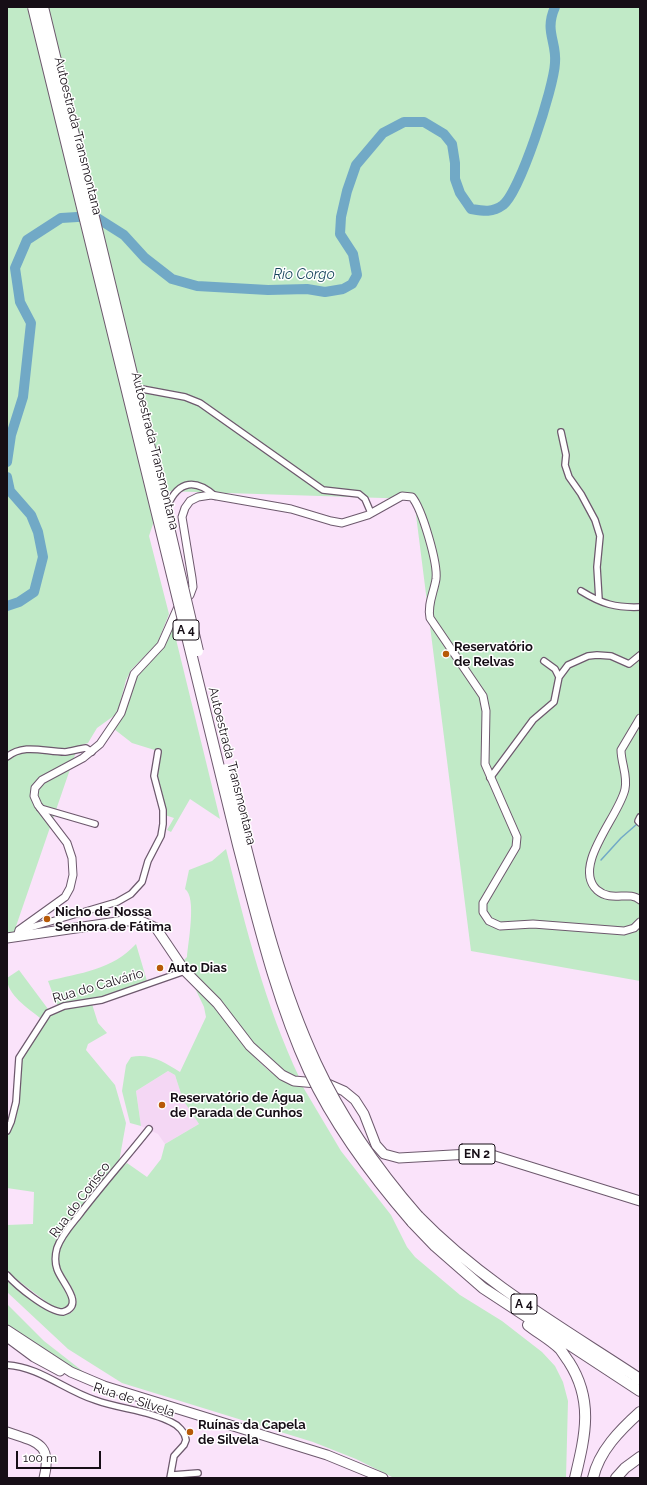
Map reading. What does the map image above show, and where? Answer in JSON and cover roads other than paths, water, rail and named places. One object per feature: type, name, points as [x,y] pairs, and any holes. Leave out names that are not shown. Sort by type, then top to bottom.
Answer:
[{"type":"highway","name":"Autoestrada Transmontana","points":[[33,7],[238,845],[274,978],[304,1059],[331,1111],[367,1166],[415,1219],[514,1298],[640,1379]]},
{"type":"highway","name":"Autoestrada Transmontana","points":[[44,7],[214,721],[260,896],[283,976],[306,1039],[330,1091],[368,1152],[435,1246],[483,1288],[640,1391]]},
{"type":"highway","points":[[509,1305],[515,1316],[560,1350],[577,1375],[584,1397],[586,1415],[584,1439],[575,1478]]},
{"type":"highway","points":[[593,1478],[595,1468],[606,1448],[621,1430],[640,1415]]},
{"type":"highway","points":[[599,1478],[612,1451],[640,1415]]},
{"type":"highway","points":[[616,1478],[624,1468],[640,1457]]},
{"type":"main road","name":"EN 2","points":[[7,938],[18,933],[124,921],[141,921],[149,923],[159,932],[185,971],[216,1003],[250,1046],[279,1073],[290,1080],[328,1084],[344,1091],[358,1104],[376,1145],[388,1156],[405,1158],[488,1155],[640,1201]]},
{"type":"main road","points":[[7,1330],[71,1372],[104,1386],[327,1455],[383,1478]]},
{"type":"main road","points":[[7,1337],[48,1365],[102,1390],[326,1459],[375,1478]]},
{"type":"main road","points":[[7,1432],[34,1440],[41,1444],[47,1459],[44,1478]]},
{"type":"street","points":[[142,389],[179,396],[200,403],[321,489],[330,492],[359,494],[364,499],[372,513]]},
{"type":"street","points":[[561,432],[569,477],[581,494],[595,522],[600,536],[597,565],[599,600]]},
{"type":"street","points":[[168,505],[174,492],[189,485],[203,487],[216,496]]},
{"type":"street","points":[[18,933],[61,901],[69,892],[72,880],[73,862],[67,843],[40,808],[34,796],[38,784],[92,752],[100,744],[120,716],[134,674],[161,645],[178,609],[192,591],[192,574],[182,522],[185,508],[190,501],[198,497],[216,496],[291,509],[337,522],[345,522],[372,513],[405,496],[412,497],[417,505],[436,569],[429,610],[430,618],[483,696],[486,711],[484,761],[490,778],[518,840],[516,847],[483,903],[483,912],[487,919],[500,926],[533,924],[622,931],[630,930],[640,922]]},
{"type":"street","points":[[581,591],[618,607],[640,608]]},
{"type":"street","points":[[490,778],[533,720],[554,702],[559,678],[568,665],[590,656],[608,656],[628,664],[640,655]]},
{"type":"street","points":[[544,662],[555,669],[559,678]]},
{"type":"street","points":[[640,718],[621,747],[625,777],[624,794],[594,854],[590,871],[594,885],[605,895],[611,897],[632,896],[640,900]]},
{"type":"street","points":[[7,757],[24,750],[66,752],[86,748],[92,752]]},
{"type":"street","points":[[18,933],[107,906],[127,897],[139,886],[160,839],[163,828],[163,810],[154,776],[158,752]]},
{"type":"street","points":[[40,808],[95,824]]},
{"type":"street","points":[[640,817],[638,820],[640,823]]},
{"type":"street","name":"Rua do Calvário","points":[[7,1131],[16,1102],[19,1058],[48,1013],[64,1006],[102,1000],[185,971]]},
{"type":"street","name":"Rua do Corisco","points":[[7,1275],[29,1294],[52,1309],[63,1312],[71,1308],[74,1300],[56,1265],[56,1255],[59,1245],[63,1237],[94,1195],[149,1129]]},
{"type":"street","name":"Rua de Silvela","points":[[7,1365],[31,1370],[95,1400],[159,1417],[175,1424],[182,1430],[186,1440],[184,1445],[174,1456],[171,1476]]},
{"type":"street","points":[[171,1476],[198,1473]]},
{"type":"waterway","name":"Rio Corgo","points":[[7,462],[11,435],[23,397],[31,323],[20,302],[15,268],[27,240],[61,218],[94,216],[124,235],[145,258],[172,279],[197,286],[268,290],[307,289],[325,292],[343,289],[352,284],[357,275],[353,254],[340,234],[341,217],[347,191],[356,165],[383,133],[404,122],[424,122],[444,134],[452,144],[455,163],[455,179],[460,193],[471,209],[483,211],[499,208],[510,196],[527,161],[549,93],[555,63],[551,30],[552,16],[555,7]]},
{"type":"waterway","name":"Rio Corgo","points":[[7,477],[10,491],[31,515],[38,532],[43,557],[34,592],[19,602],[7,606]]},
{"type":"waterway","points":[[601,860],[621,838],[637,824]]},
{"type":"place","name":"Reservatório de Relvas","points":[[446,654]]},
{"type":"place","name":"Nicho de Nossa Senhora de Fátima","points":[[47,919]]},
{"type":"place","name":"Auto Dias","points":[[160,968]]},
{"type":"place","name":"Reservatório de Água de Parada de Cunhos","points":[[162,1105]]},
{"type":"place","name":"Ruínas da Capela de Silvela","points":[[190,1432]]}]
